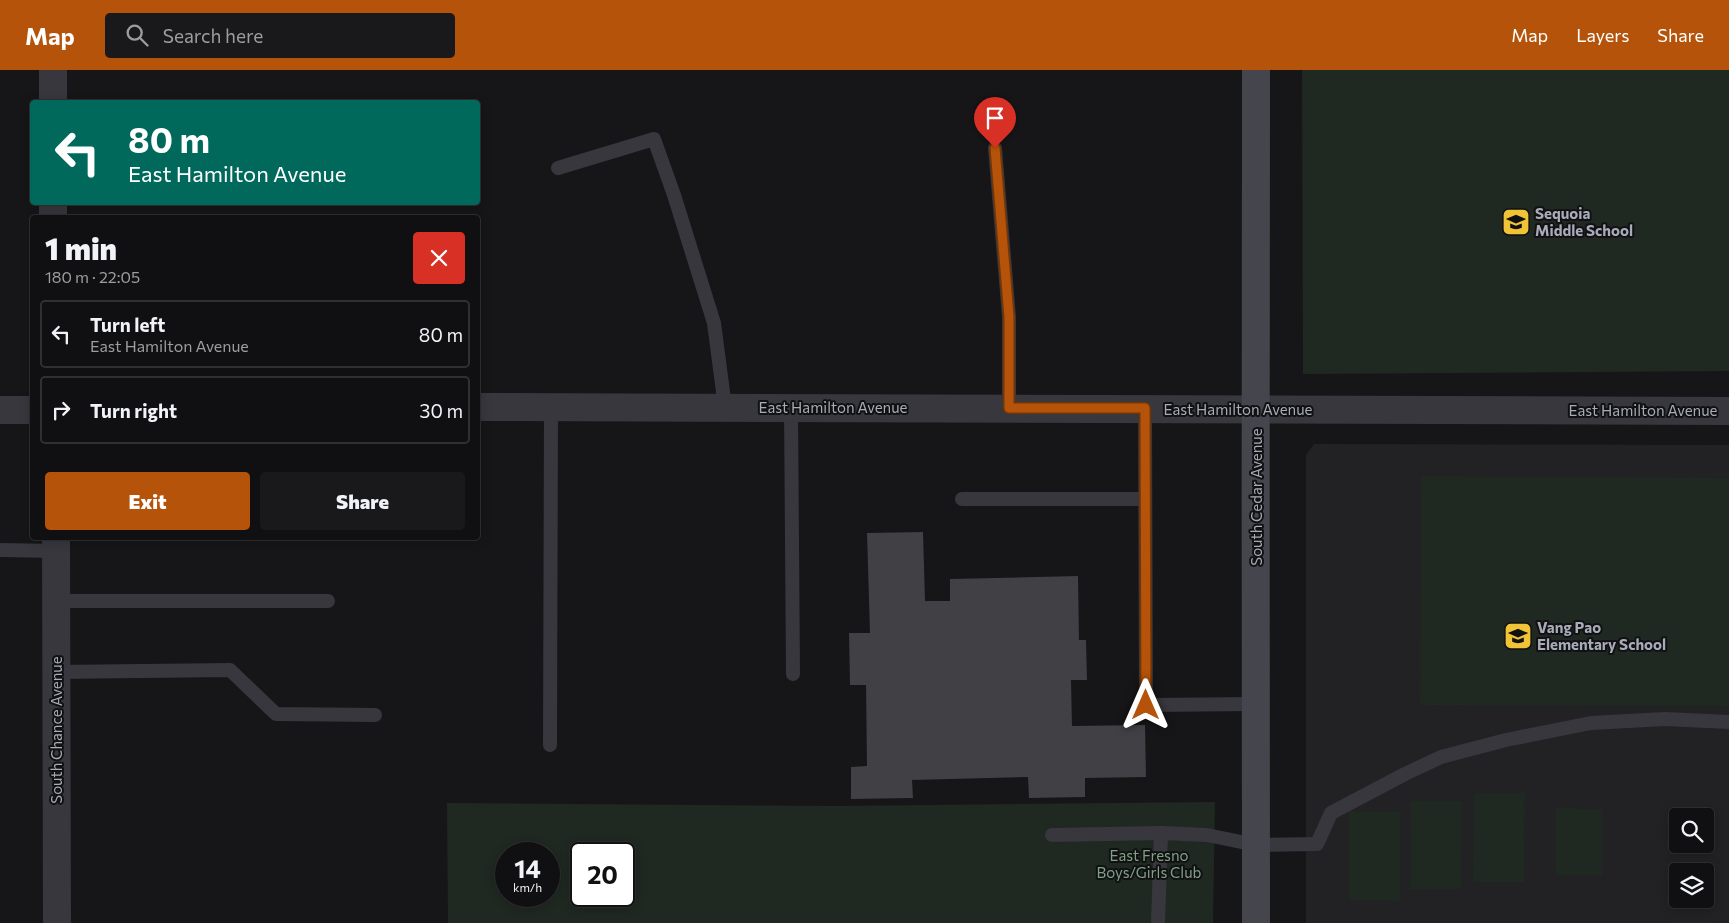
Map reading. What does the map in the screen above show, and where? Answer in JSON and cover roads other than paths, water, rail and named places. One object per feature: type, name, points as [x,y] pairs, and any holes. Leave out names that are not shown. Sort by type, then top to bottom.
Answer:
[{"type":"main road","name":"South Cedar Avenue","points":[[1256,70],[1256,923]]},
{"type":"street","points":[[53,100],[54,70]]},
{"type":"street","name":"East Hamilton Avenue","points":[[480,407],[1729,410]]},
{"type":"street","points":[[0,410],[30,410]]},
{"type":"street","name":"South Chance Avenue","points":[[56,544],[57,923]]},
{"type":"lane","points":[[558,168],[654,139],[674,195],[714,323],[725,407]]},
{"type":"lane","points":[[995,148],[1009,317],[1009,408]]},
{"type":"lane","points":[[550,745],[551,406]]},
{"type":"lane","points":[[791,407],[793,674]]},
{"type":"lane","points":[[1145,408],[1146,705],[1255,704]]},
{"type":"lane","points":[[962,499],[1145,499]]},
{"type":"lane","points":[[0,550],[56,544]]},
{"type":"lane","points":[[56,601],[328,601]]},
{"type":"lane","points":[[56,672],[230,670],[276,714],[375,714]]},
{"type":"lane","points":[[1052,835],[1160,833],[1207,836],[1256,845],[1317,844],[1331,813],[1441,757],[1506,740],[1591,723],[1665,719],[1729,722]]},
{"type":"lane","points":[[1158,923],[1160,833]]},
{"type":"place","name":"Sequoia Middle School","points":[[1516,222]]},
{"type":"place","name":"Vang Pao Elementary School","points":[[1518,636]]},
{"type":"park label","name":"East Fresno Boys/Girls Club","points":[[1149,864]]}]
